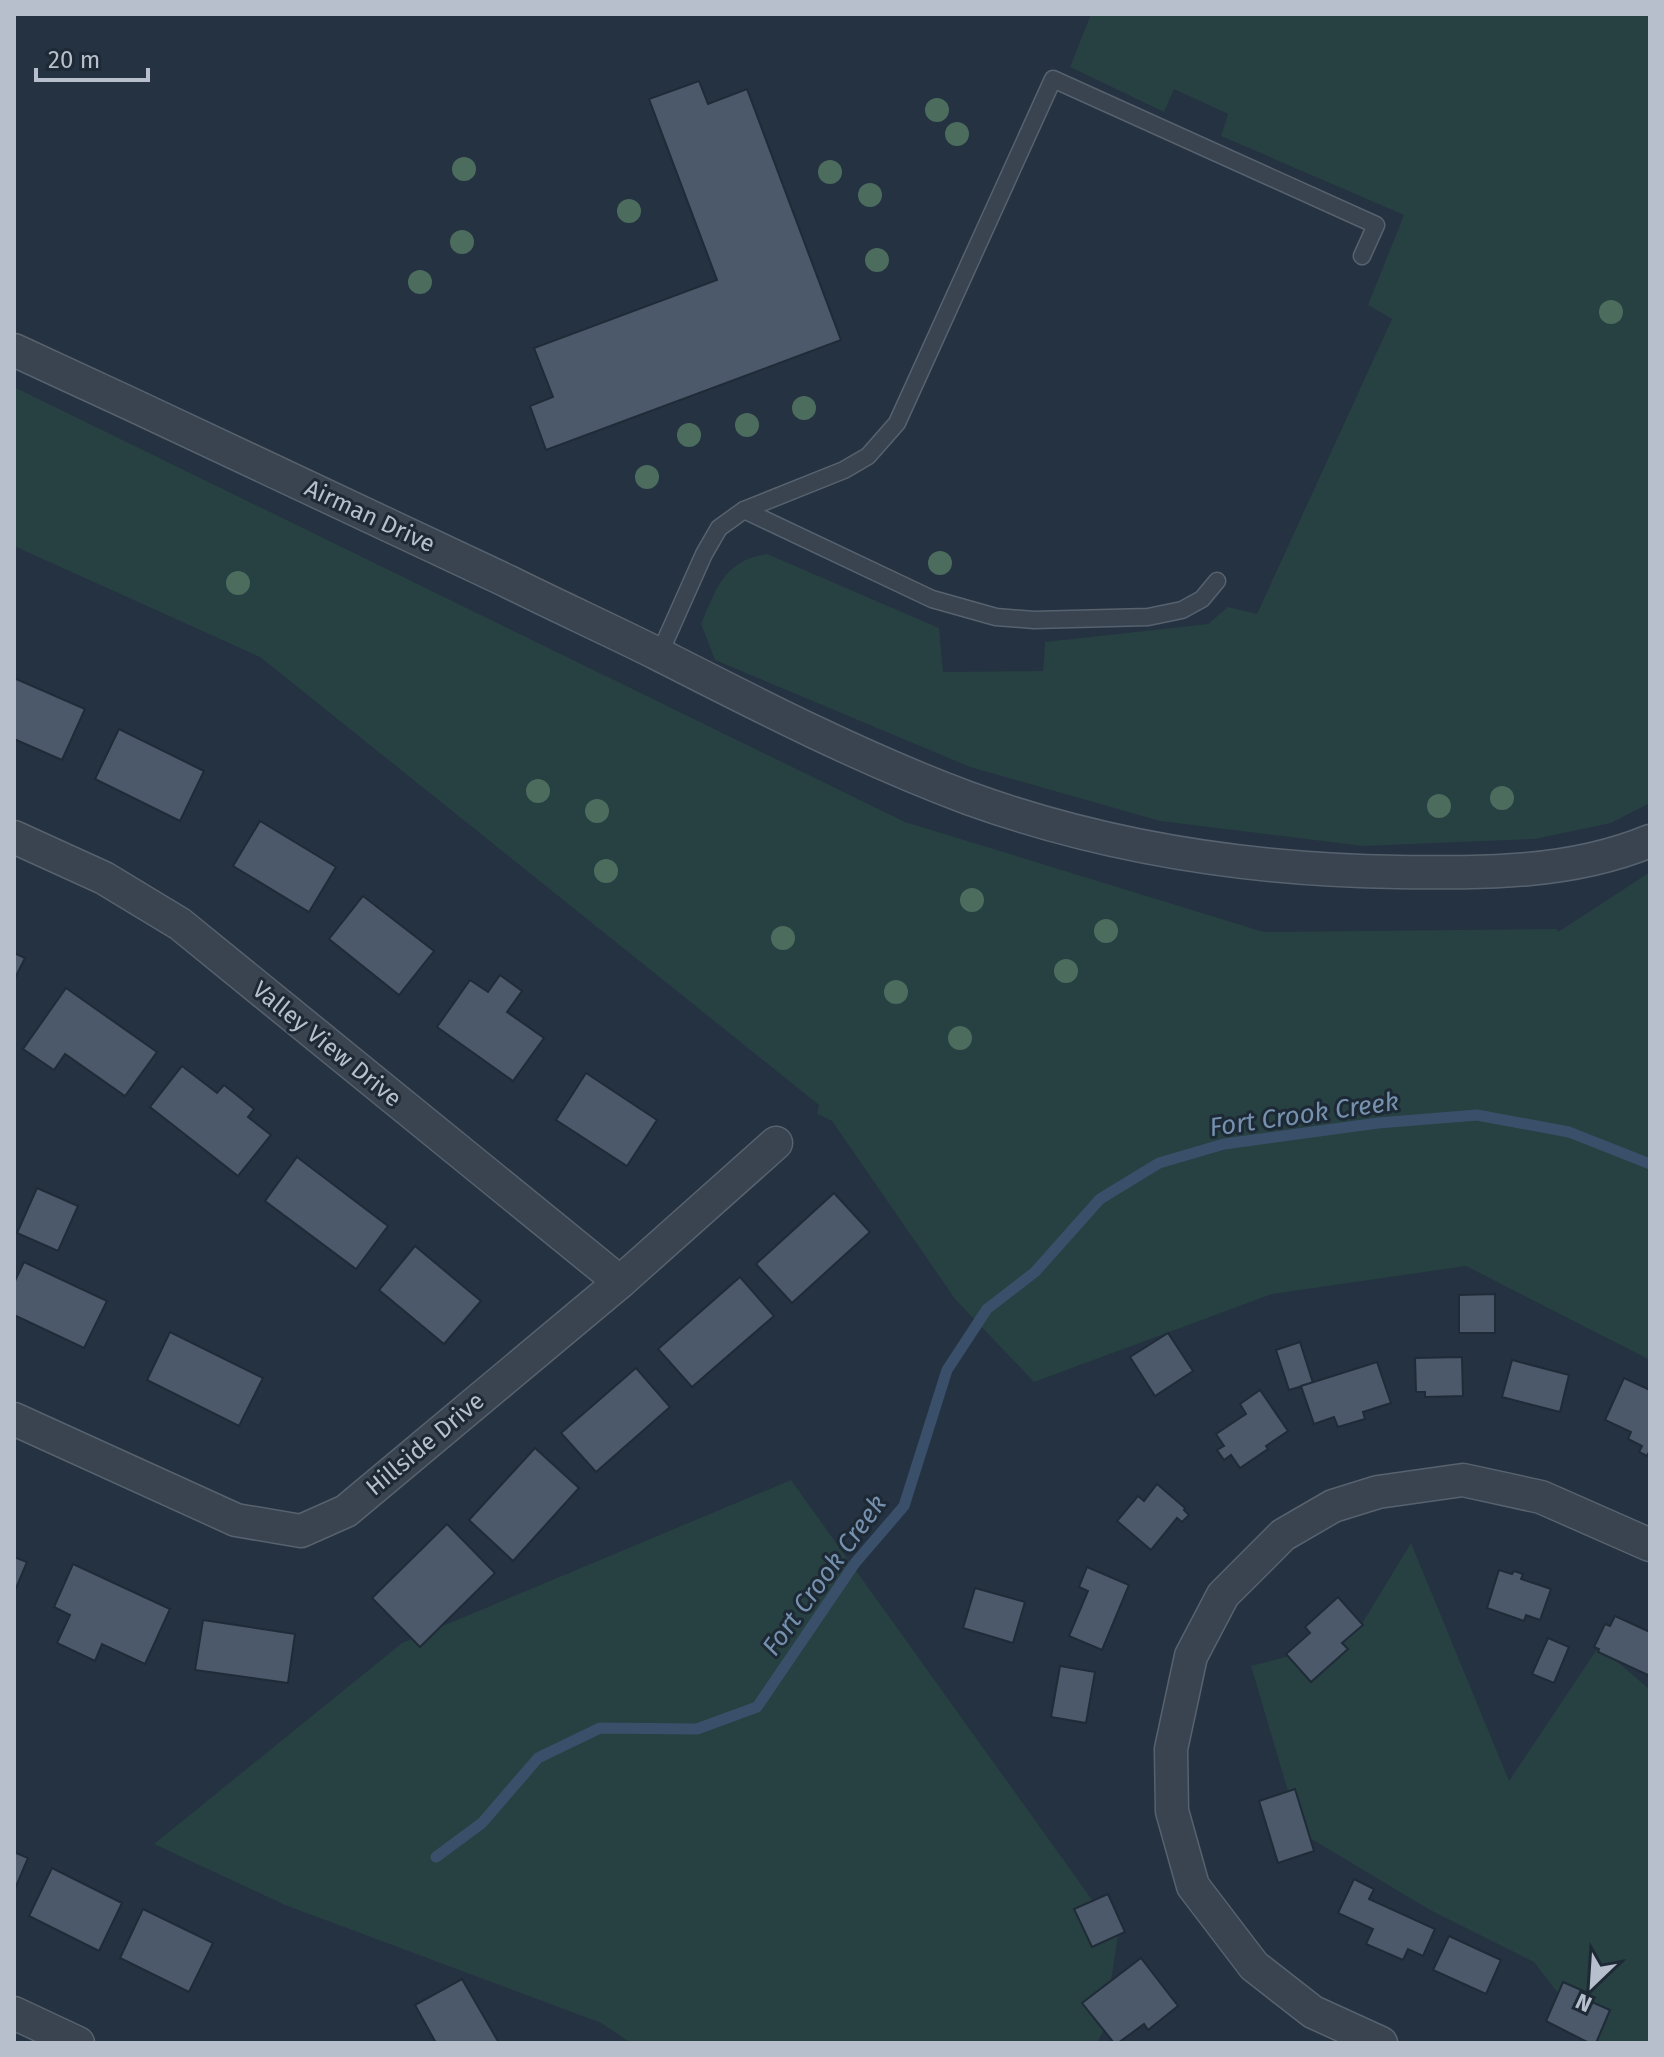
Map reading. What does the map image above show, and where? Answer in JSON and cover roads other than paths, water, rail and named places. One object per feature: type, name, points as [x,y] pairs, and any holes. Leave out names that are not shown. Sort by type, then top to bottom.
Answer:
[{"type":"street","name":"Airman Drive","points":[[14,350],[330,496],[659,655],[722,689],[864,755],[971,799],[1118,842],[1319,871],[1457,873],[1558,867],[1620,853],[1650,841]]},
{"type":"street","name":"Valley View Drive","points":[[14,837],[104,878],[180,924],[620,1282]]},
{"type":"street","name":"Hillside Drive","points":[[14,1419],[236,1520],[301,1531],[346,1511],[620,1282],[776,1143]]},
{"type":"street","points":[[1381,2043],[1313,2012],[1254,1966],[1193,1886],[1172,1811],[1171,1749],[1191,1656],[1223,1595],[1283,1535],[1333,1506],[1378,1492],[1463,1480],[1541,1497],[1650,1545]]},
{"type":"street","points":[[14,2013],[78,2043]]},
{"type":"lane","points":[[659,655],[704,554],[719,528],[744,510],[844,470],[868,456],[897,423],[1053,79],[1376,225],[1362,256]]},
{"type":"lane","points":[[744,510],[932,599],[996,617],[1034,620],[1148,617],[1182,610],[1202,599],[1217,581]]},
{"type":"waterway","name":"Fort Crook Creek","points":[[436,1857],[482,1823],[538,1758],[600,1728],[697,1729],[757,1707],[855,1563],[904,1506],[947,1370],[987,1309],[1035,1272],[1100,1199],[1159,1163],[1224,1144],[1378,1123],[1477,1115],[1569,1132],[1650,1164]]}]
